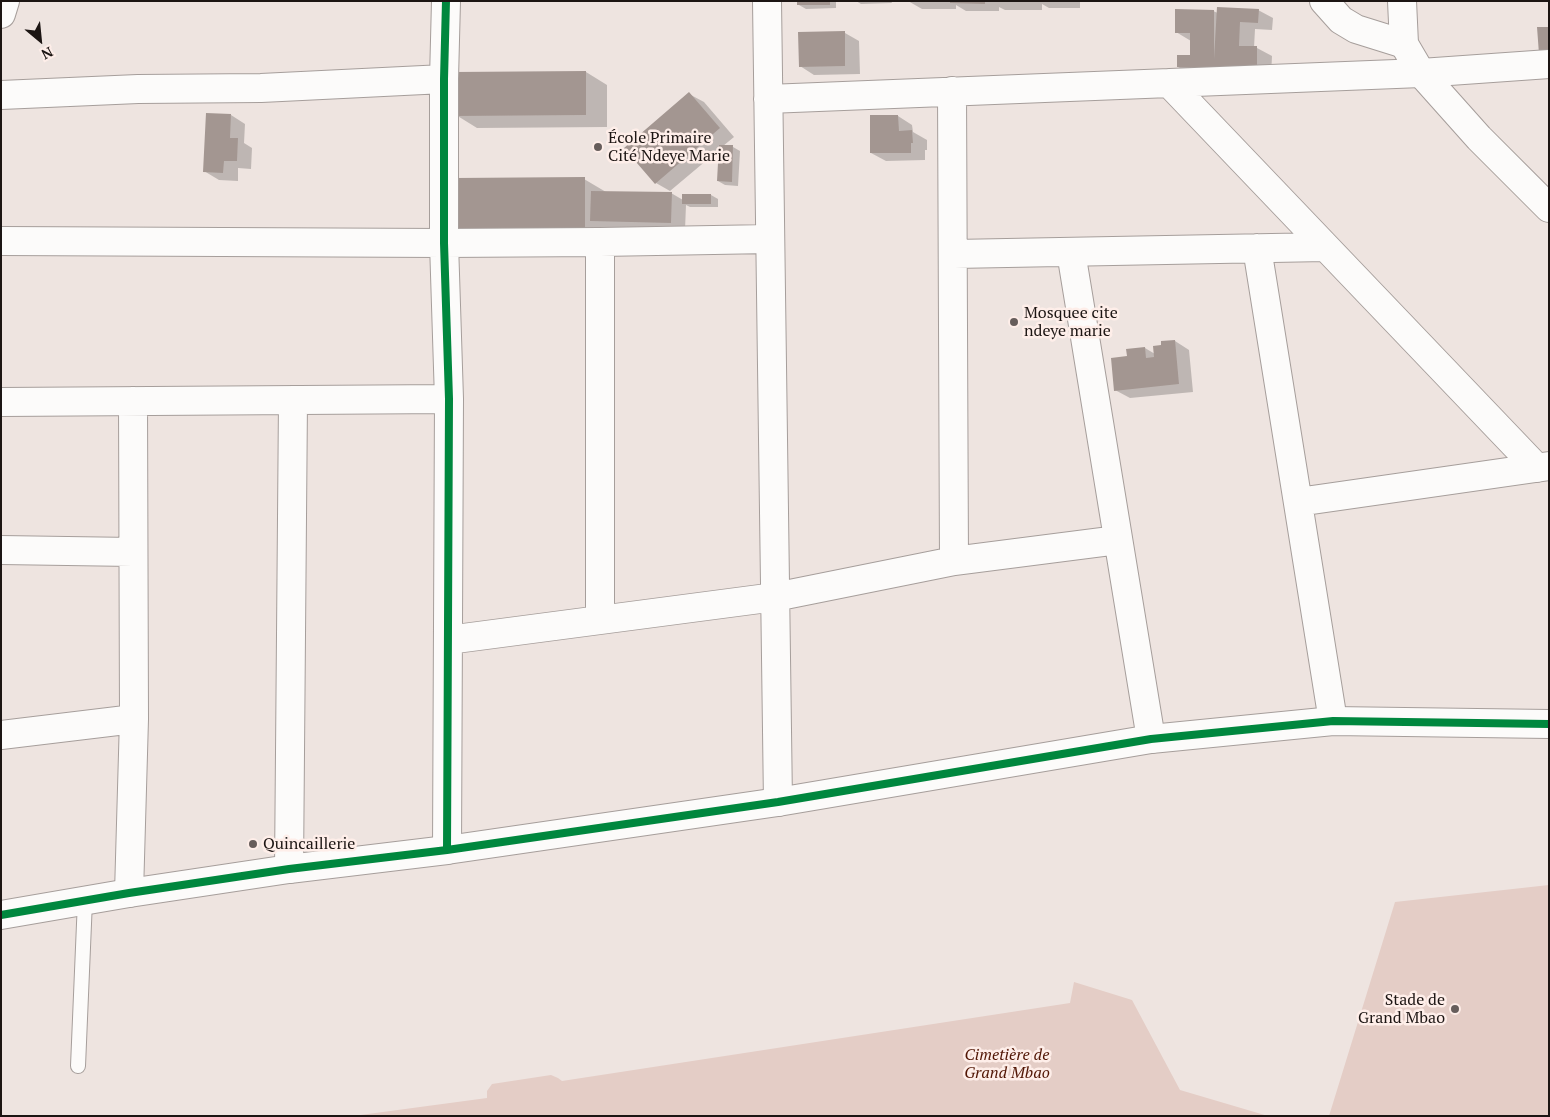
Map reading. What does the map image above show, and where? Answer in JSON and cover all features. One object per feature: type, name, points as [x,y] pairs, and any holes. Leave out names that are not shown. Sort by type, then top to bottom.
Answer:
[{"type":"street","points":[[1,14],[5,1]]},
{"type":"street","points":[[446,1],[444,243],[449,399],[447,850]]},
{"type":"street","points":[[767,1],[778,802]]},
{"type":"street","points":[[1324,1],[1341,20],[1356,29],[1404,44]]},
{"type":"street","points":[[1402,1],[1404,44],[1421,73],[1479,138],[1549,208]]},
{"type":"street","points":[[768,99],[1421,73],[1549,64]]},
{"type":"street","points":[[1,95],[138,89],[261,88],[444,79]]},
{"type":"street","points":[[1169,83],[1325,247],[1543,467]]},
{"type":"street","points":[[952,91],[954,561]]},
{"type":"street","points":[[1,241],[444,243],[770,239]]},
{"type":"street","points":[[600,242],[600,620]]},
{"type":"street","points":[[954,254],[1325,247]]},
{"type":"street","points":[[1257,248],[1333,721]]},
{"type":"street","points":[[1071,252],[1151,739]]},
{"type":"street","points":[[1,402],[449,399]]},
{"type":"street","points":[[289,869],[293,400]]},
{"type":"street","points":[[129,893],[134,719],[133,401]]},
{"type":"street","points":[[1298,502],[1543,467]]},
{"type":"street","points":[[448,640],[775,597],[954,561],[1118,540]]},
{"type":"street","points":[[1,550],[133,552]]},
{"type":"street","points":[[1,735],[134,719]]},
{"type":"street","points":[[1,915],[85,900],[289,869],[447,850],[778,802],[1151,739],[1333,721],[1549,724]]},
{"type":"lane","points":[[78,1066],[85,900]]},
{"type":"green space","name":"Stade de Grand Mbao","points":[[1549,885],[1549,1116],[1329,1116],[1395,902]]},
{"type":"green space","name":"Cimetière de Grand Mbao","points":[[1074,982],[1132,1000],[1180,1090],[1268,1116],[353,1116],[487,1098],[487,1091],[492,1084],[551,1075],[562,1081],[1070,1003]]},
{"type":"building","points":[[797,1],[830,1],[830,5],[797,5]]},
{"type":"building","points":[[950,1],[985,1],[985,4],[950,3]]},
{"type":"building","points":[[1217,7],[1259,9],[1258,23],[1240,22],[1239,46],[1257,46],[1257,70],[1177,67],[1177,55],[1190,55],[1190,33],[1175,33],[1175,9],[1214,10],[1214,59]]},
{"type":"building","points":[[1537,27],[1549,27],[1549,54],[1539,54]]},
{"type":"building","points":[[845,31],[845,66],[799,67],[798,32]]},
{"type":"building","points":[[586,71],[586,115],[454,116],[454,72]]},
{"type":"building","points":[[689,92],[720,128],[655,184],[624,148]]},
{"type":"building","points":[[206,113],[231,114],[230,138],[238,138],[237,161],[224,161],[223,173],[203,172]]},
{"type":"building","points":[[870,115],[898,115],[899,131],[912,130],[913,143],[911,143],[911,153],[870,153]]},
{"type":"building","points":[[719,145],[733,145],[732,182],[717,181]]},
{"type":"building","points":[[585,177],[585,228],[455,229],[455,178]]},
{"type":"building","points":[[591,191],[672,192],[671,223],[590,221]]},
{"type":"building","points":[[682,194],[711,194],[711,204],[682,204]]},
{"type":"building","points":[[1175,340],[1179,384],[1114,391],[1111,358],[1127,356],[1126,349],[1145,347],[1146,358],[1154,357],[1153,346],[1161,345],[1161,341]]},
{"type":"cycle path","points":[[446,1],[444,243],[449,399],[447,850]]},
{"type":"cycle path","points":[[1,915],[129,893],[289,869],[447,850],[778,802],[1151,739],[1333,721],[1549,724]]},
{"type":"place","name":"École Primaire Cité Ndeye Marie","points":[[598,147]]},
{"type":"place","name":"Mosquee cite ndeye marie","points":[[1014,322]]},
{"type":"place","name":"Quincaillerie","points":[[253,844]]},
{"type":"place","name":"Stade de Grand Mbao","points":[[1455,1009]]}]
